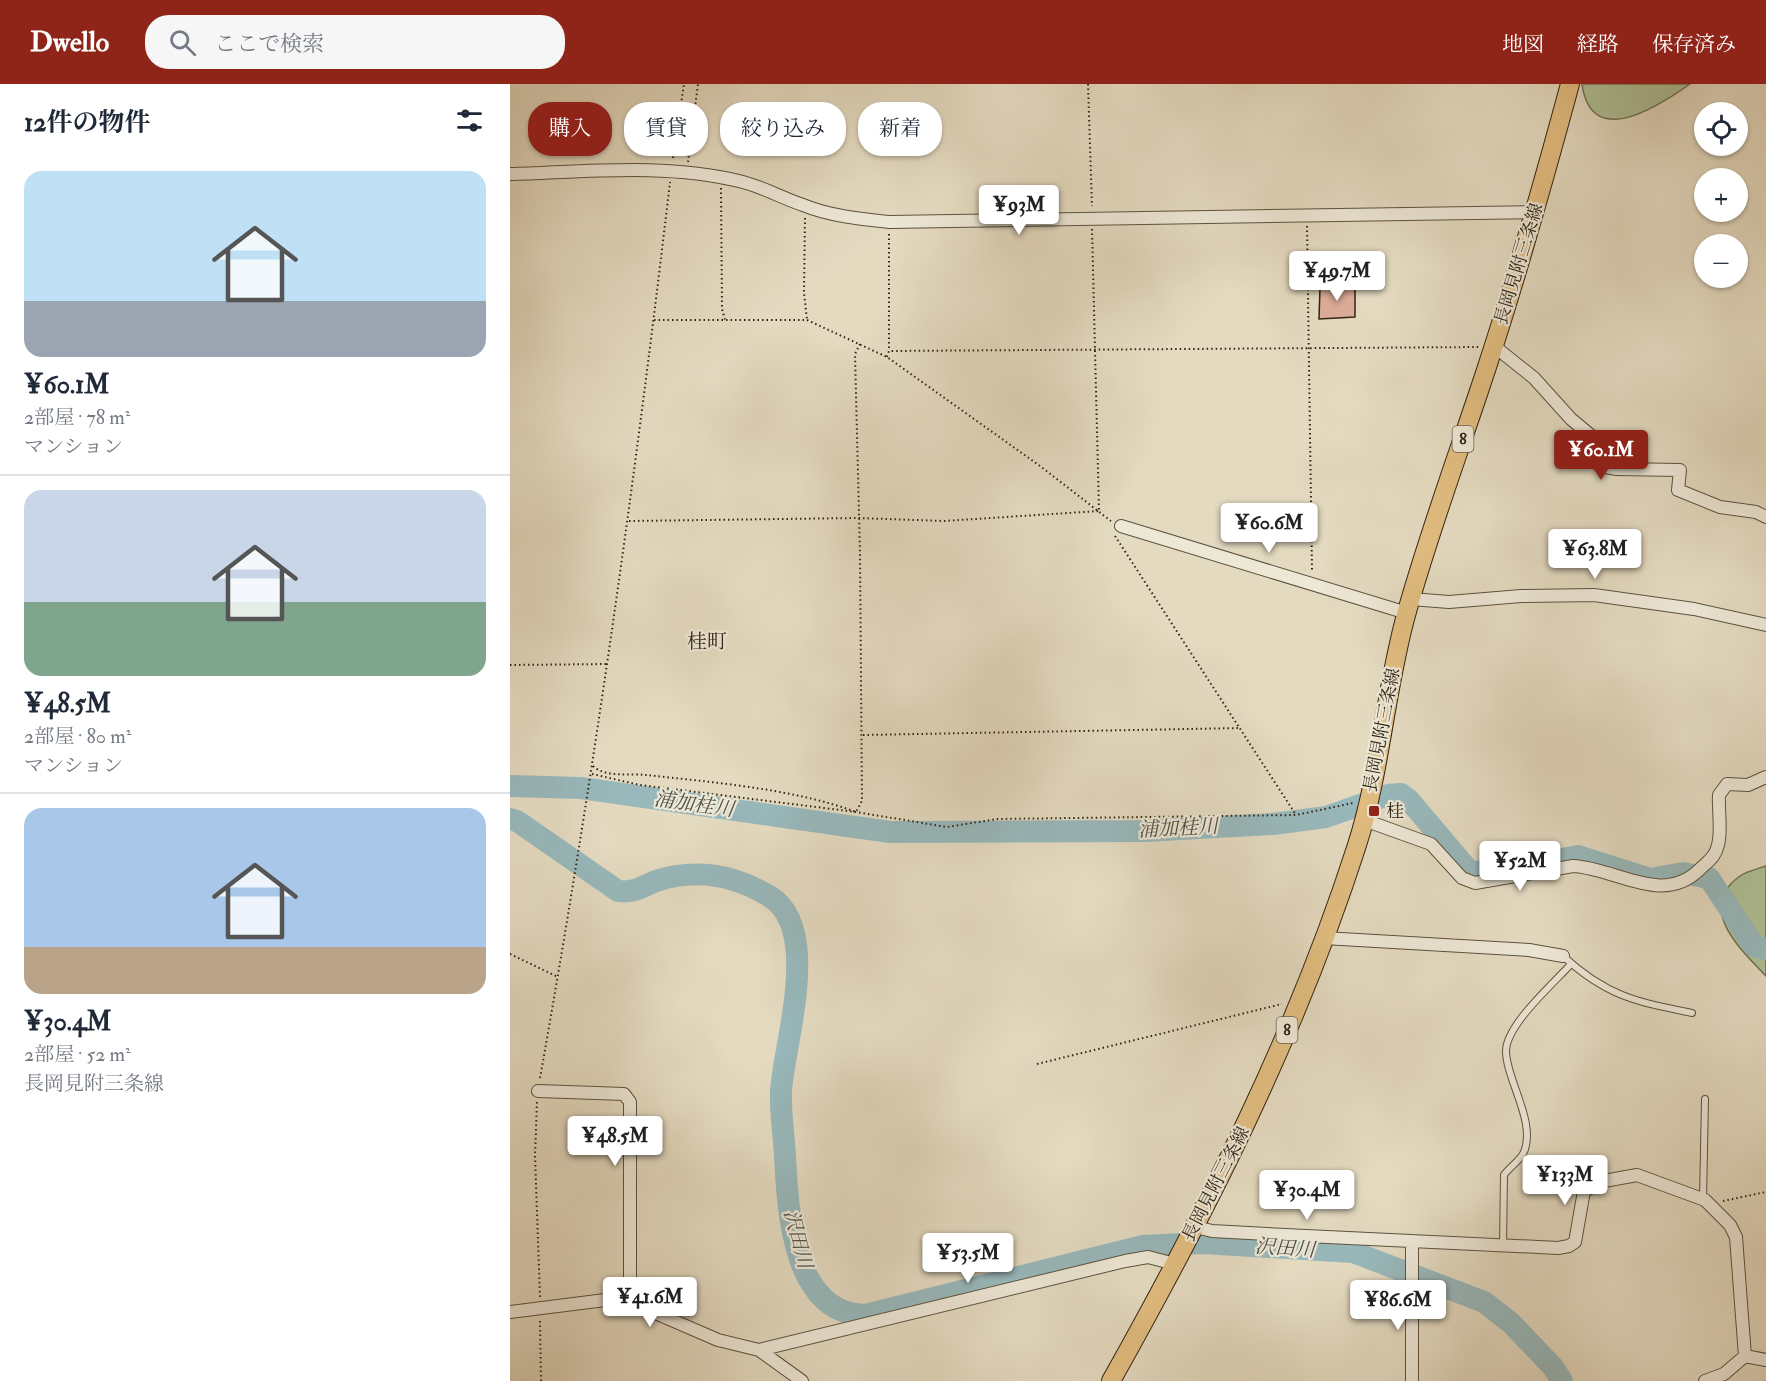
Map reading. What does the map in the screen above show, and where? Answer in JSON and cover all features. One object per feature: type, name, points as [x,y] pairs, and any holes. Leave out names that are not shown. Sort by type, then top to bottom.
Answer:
[{"type":"main road","name":"長岡見附三条線","points":[[1111,1381],[1187,1243],[1247,1122],[1300,1001],[1324,938],[1370,797],[1392,674],[1409,606],[1494,346],[1535,212],[1570,84]]},
{"type":"street","points":[[510,174],[671,172],[721,178],[740,181],[805,206],[856,219],[889,222],[1535,212]]},
{"type":"street","points":[[1494,346],[1534,378],[1571,419],[1595,439],[1602,457],[1600,466],[1617,469],[1680,470],[1678,490],[1720,507],[1756,512],[1766,517]]},
{"type":"street","points":[[1121,526],[1312,582],[1409,606],[1521,596],[1594,595],[1694,609],[1766,625]]},
{"type":"street","points":[[1364,820],[1431,844],[1462,878],[1475,883],[1573,866],[1587,867],[1652,887],[1690,879],[1715,857],[1719,842],[1719,795],[1727,784],[1748,785],[1766,777]]},
{"type":"street","points":[[1324,938],[1529,950],[1567,960]]},
{"type":"street","points":[[538,1091],[624,1094],[630,1102],[630,1302]]},
{"type":"street","points":[[759,1350],[1148,1257],[1212,1231],[1503,1246],[1569,1246],[1575,1242],[1584,1191],[1604,1181],[1637,1175],[1704,1199],[1730,1225],[1736,1237],[1745,1356]]},
{"type":"street","points":[[1412,1242],[1412,1381]]},
{"type":"street","points":[[510,1312],[613,1299],[630,1302],[718,1340],[759,1350],[802,1381]]},
{"type":"street","points":[[1745,1356],[1766,1360]]},
{"type":"street","points":[[1705,1381],[1718,1379],[1745,1356]]},
{"type":"lane","points":[[1503,1246],[1504,1175],[1522,1155],[1526,1138],[1523,1113],[1506,1052],[1508,1042],[1515,1026],[1567,960],[1583,975],[1631,1001],[1692,1013]]},
{"type":"lane","points":[[1704,1199],[1705,1099]]},
{"type":"path","points":[[541,1381],[535,1156],[538,1091],[609,663],[684,84]]},
{"type":"path","points":[[687,174],[698,84]]},
{"type":"path","points":[[1088,84],[1099,511]]},
{"type":"path","points":[[721,178],[722,309],[726,320]]},
{"type":"path","points":[[805,206],[804,293],[807,320]]},
{"type":"path","points":[[1308,214],[1312,582]]},
{"type":"path","points":[[887,357],[889,351],[889,222]]},
{"type":"path","points":[[654,320],[807,320],[887,357],[1099,511]]},
{"type":"path","points":[[856,812],[862,801],[860,553],[855,354],[860,344]]},
{"type":"path","points":[[889,351],[1094,348],[1214,351],[1494,346]]},
{"type":"path","points":[[627,521],[858,518],[944,521],[1099,511]]},
{"type":"path","points":[[1109,520],[1116,542],[1296,815]]},
{"type":"path","points":[[510,665],[609,663]]},
{"type":"path","points":[[861,735],[1240,728]]},
{"type":"path","points":[[593,766],[607,774],[654,776],[804,796],[856,812]]},
{"type":"path","points":[[592,776],[640,785],[856,812],[947,827],[997,819],[1296,815],[1346,805],[1370,797]]},
{"type":"path","points":[[510,954],[558,977]]},
{"type":"path","points":[[1037,1064],[1300,1001]]},
{"type":"path","points":[[1704,1199],[1724,1201],[1766,1192]]},
{"type":"green space","points":[[1582,84],[1690,84],[1645,111],[1628,117],[1612,119],[1598,115],[1588,104]]},
{"type":"green space","points":[[1766,866],[1766,976],[1745,954],[1727,928],[1722,915],[1722,901],[1727,888],[1740,876]]},
{"type":"building","points":[[1355,286],[1355,317],[1319,319],[1320,287]]},
{"type":"waterway","name":"浦加桂川","points":[[510,786],[581,788],[890,832],[1145,831],[1273,824],[1326,817],[1388,795],[1401,794],[1409,800],[1470,872],[1500,871],[1578,856],[1650,879],[1683,873],[1709,878],[1754,946],[1766,949]]},
{"type":"waterway","name":"沢田川","points":[[510,819],[517,821],[618,891],[634,890],[671,877],[700,874],[728,879],[756,889],[769,896],[785,911],[794,932],[797,958],[793,1015],[781,1090],[788,1203],[792,1230],[808,1278],[822,1297],[841,1310],[865,1315],[1143,1246],[1202,1243],[1353,1252],[1484,1302],[1511,1323],[1553,1367],[1562,1381]]},
{"type":"place","name":"桂","points":[[1374,811]]},
{"type":"district","name":"桂町","points":[[707,641]]}]
